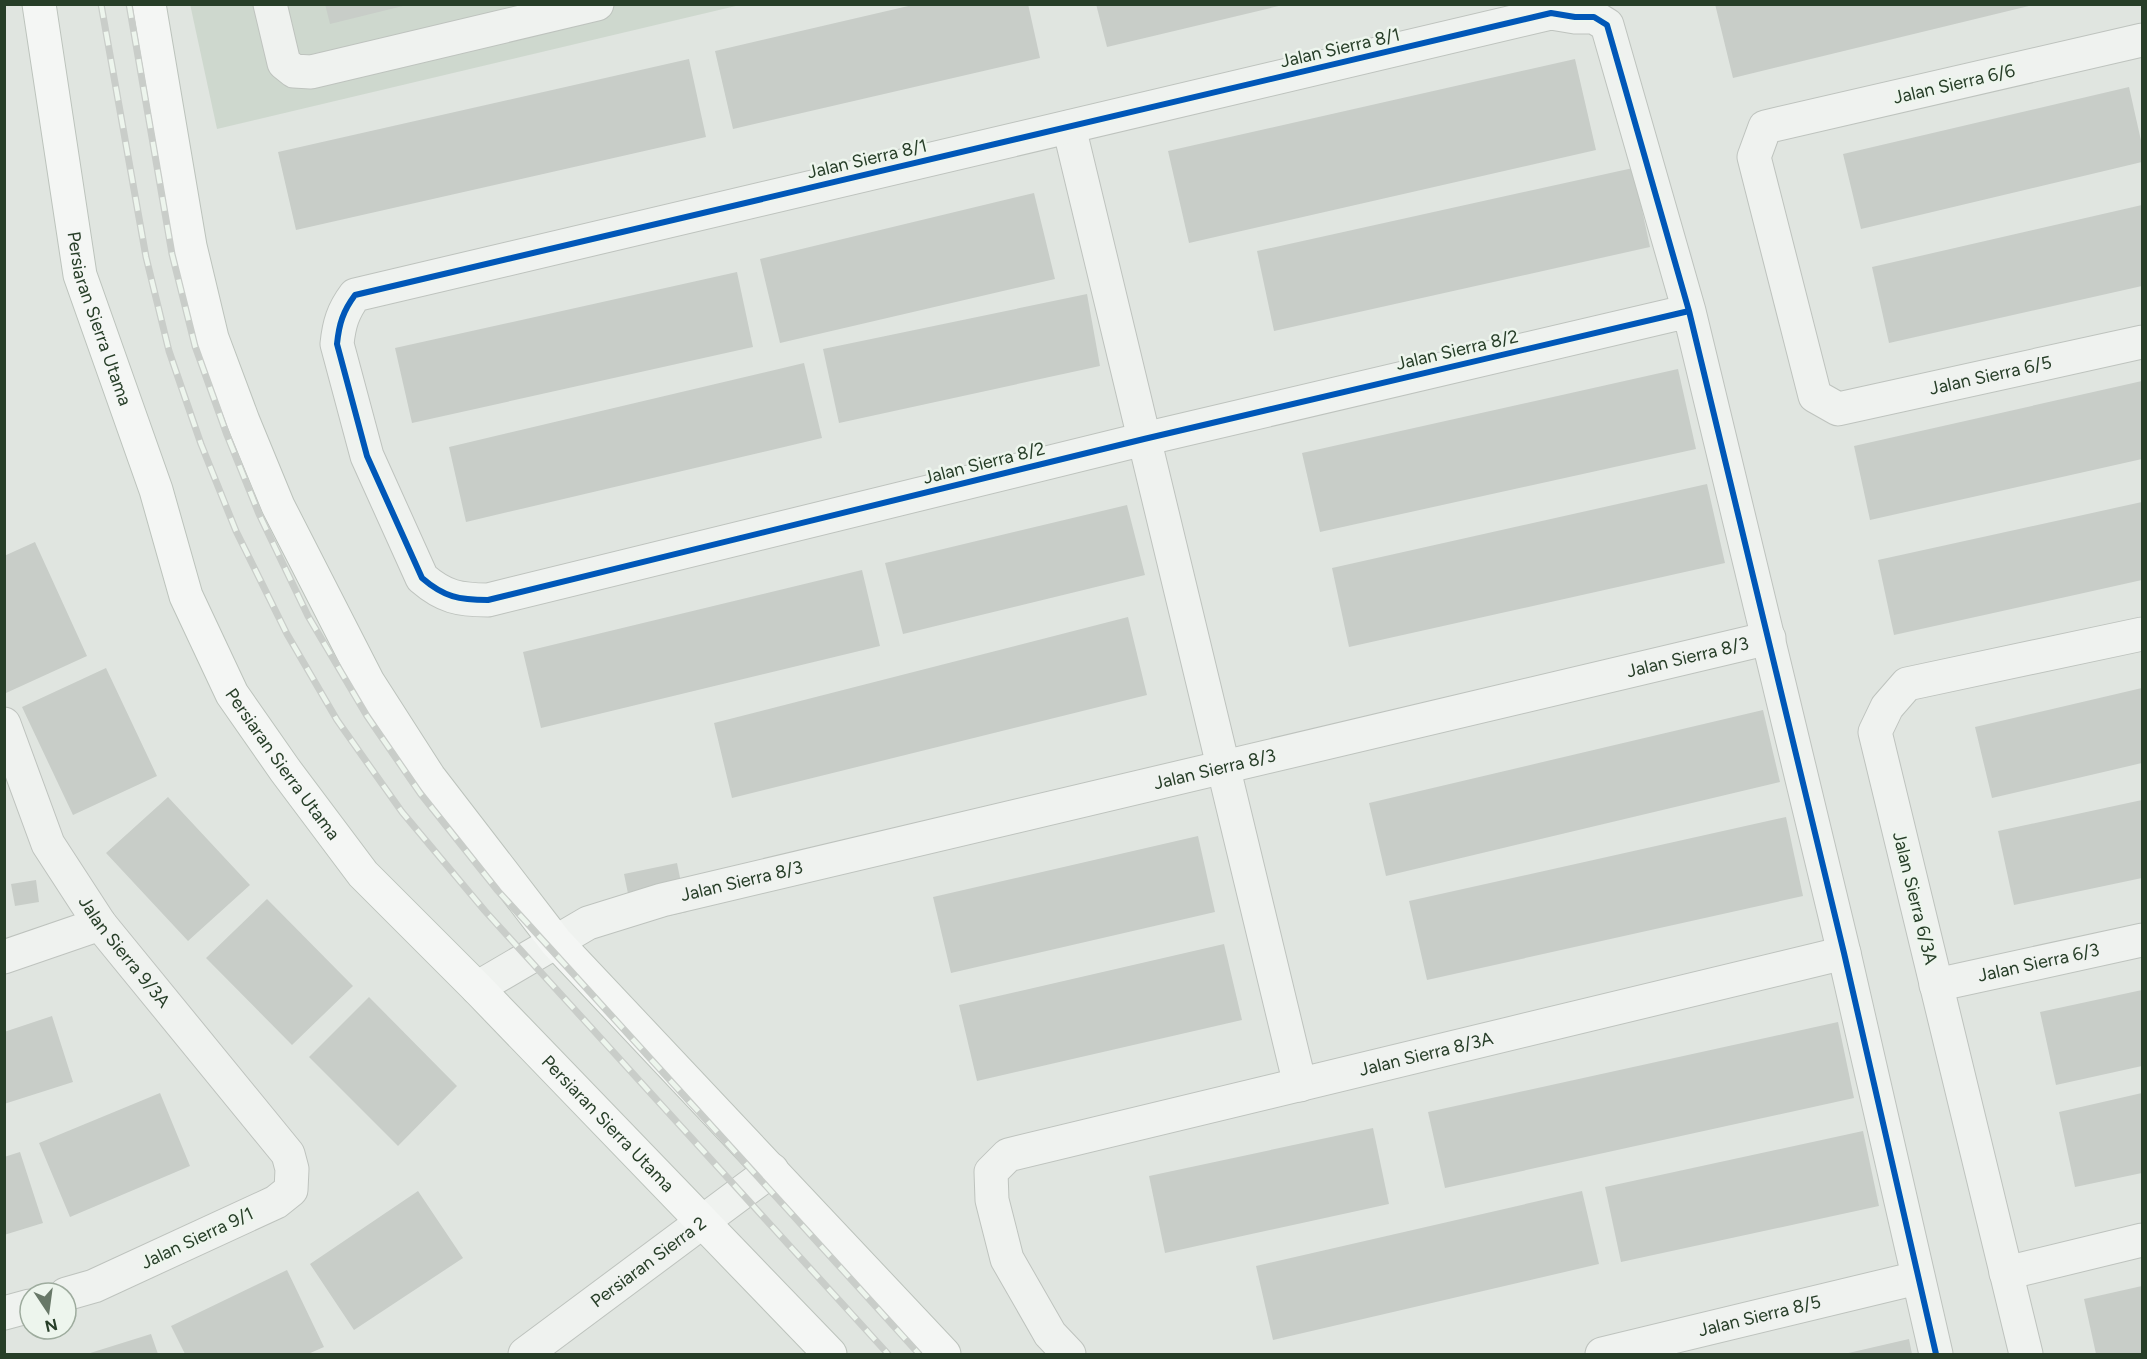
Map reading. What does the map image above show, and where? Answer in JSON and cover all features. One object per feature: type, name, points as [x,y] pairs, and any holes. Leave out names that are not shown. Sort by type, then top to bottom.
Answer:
[{"type":"main road","name":"Persiaran Sierra Utama","points":[[39,4],[80,276],[156,490],[186,596],[232,694],[285,770],[363,874],[477,988],[830,1354]]},
{"type":"main road","points":[[149,4],[190,246],[212,338],[278,506],[368,682],[429,777],[556,942],[944,1354]]},
{"type":"street","points":[[270,4],[284,63],[294,71],[311,72],[597,4]]},
{"type":"street","name":"Jalan Sierra 8/1","points":[[367,456],[337,344],[344,310],[355,295],[1551,14],[1575,18],[1610,15]]},
{"type":"street","points":[[1610,15],[1689,311],[1769,638],[1936,1354]]},
{"type":"street","name":"Jalan Sierra 6/6","points":[[1838,409],[1815,396],[1754,157],[1765,127],[2142,40]]},
{"type":"street","points":[[1070,127],[1300,1086]]},
{"type":"street","name":"Jalan Sierra 8/2","points":[[367,456],[422,578],[436,590],[460,600],[488,600],[1144,439],[1689,311]]},
{"type":"street","name":"Jalan Sierra 6/5","points":[[1838,409],[2142,342]]},
{"type":"street","name":"Jalan Sierra 6/3A","points":[[2026,1354],[1875,732],[1887,707],[1907,684],[2142,634]]},
{"type":"street","name":"Jalan Sierra 8/3","points":[[477,988],[588,923],[662,900],[1769,638]]},
{"type":"street","name":"Jalan Sierra 9/3A","points":[[4,724],[48,844],[100,924],[288,1154]]},
{"type":"street","points":[[4,957],[100,924]]},
{"type":"street","name":"Jalan Sierra 6/3","points":[[1936,985],[2142,940]]},
{"type":"street","name":"Jalan Sierra 8/3A","points":[[1069,1354],[1050,1334],[1007,1258],[992,1200],[991,1172],[1008,1155],[1844,953]]},
{"type":"street","name":"Jalan Sierra 9/1","points":[[78,1291],[94,1286],[276,1202],[291,1190],[292,1169],[288,1154]]},
{"type":"street","name":"Persiaran Sierra 2","points":[[525,1354],[772,1170]]},
{"type":"street","points":[[2006,1273],[2142,1239]]},
{"type":"street","name":"Jalan Sierra 8/5","points":[[1602,1354],[1917,1278]]},
{"type":"shaded area","points":[[190,4],[740,5],[217,129]]},
{"type":"building","points":[[325,4],[407,4],[407,5],[330,24]]},
{"type":"building","points":[[917,4],[1028,4],[1040,58],[733,129],[715,51]]},
{"type":"building","points":[[1096,4],[1283,4],[1283,5],[1107,47]]},
{"type":"building","points":[[1715,4],[2033,4],[2033,5],[1733,78]]},
{"type":"building","points":[[689,59],[706,137],[296,230],[278,152]]},
{"type":"building","points":[[1575,59],[1596,150],[1189,243],[1168,151]]},
{"type":"building","points":[[2129,87],[2142,145],[2142,162],[1861,229],[1843,154]]},
{"type":"building","points":[[1633,168],[1650,247],[1274,331],[1257,251]]},
{"type":"building","points":[[1034,193],[1055,279],[780,343],[760,259]]},
{"type":"building","points":[[2142,205],[2142,286],[1889,343],[1872,267]]},
{"type":"building","points":[[737,272],[753,347],[412,423],[395,348]]},
{"type":"building","points":[[1087,294],[1100,366],[839,423],[823,349]]},
{"type":"building","points":[[804,363],[822,438],[466,522],[449,447]]},
{"type":"building","points":[[1678,369],[1696,449],[1320,532],[1302,453]]},
{"type":"building","points":[[2142,381],[2142,459],[1870,520],[1854,446]]},
{"type":"building","points":[[1707,484],[1725,563],[1349,647],[1332,568]]},
{"type":"building","points":[[2142,502],[2142,580],[1894,635],[1878,560]]},
{"type":"building","points":[[1127,505],[1145,575],[903,634],[885,563]]},
{"type":"building","points":[[35,542],[87,656],[6,693],[4,689],[4,556]]},
{"type":"building","points":[[862,570],[880,646],[541,728],[523,652]]},
{"type":"building","points":[[1128,617],[1147,695],[732,798],[714,723]]},
{"type":"building","points":[[106,668],[157,776],[73,815],[22,707]]},
{"type":"building","points":[[2142,688],[2142,763],[1992,798],[1975,727]]},
{"type":"building","points":[[1763,710],[1780,782],[1386,876],[1369,803]]},
{"type":"building","points":[[168,797],[250,885],[188,941],[106,853]]},
{"type":"building","points":[[2142,800],[2142,878],[2014,905],[1998,831]]},
{"type":"building","points":[[1786,817],[1803,896],[1427,980],[1409,901]]},
{"type":"building","points":[[1198,836],[1215,912],[951,973],[933,897]]},
{"type":"building","points":[[677,863],[687,912],[634,923],[624,874]]},
{"type":"building","points":[[36,880],[39,902],[15,906],[11,884]]},
{"type":"building","points":[[267,899],[353,986],[292,1045],[206,958]]},
{"type":"building","points":[[1224,944],[1242,1020],[977,1081],[959,1005]]},
{"type":"building","points":[[2142,990],[2142,1066],[2056,1085],[2040,1012]]},
{"type":"building","points":[[369,997],[457,1086],[398,1146],[309,1057]]},
{"type":"building","points":[[52,1016],[73,1082],[4,1104],[4,1032]]},
{"type":"building","points":[[1838,1022],[1854,1098],[1445,1188],[1428,1112]]},
{"type":"building","points":[[160,1093],[190,1166],[70,1217],[39,1143]]},
{"type":"building","points":[[2142,1093],[2142,1173],[2075,1187],[2059,1112]]},
{"type":"building","points":[[1373,1128],[1389,1204],[1165,1253],[1149,1176]]},
{"type":"building","points":[[1863,1131],[1879,1206],[1621,1262],[1605,1187]]},
{"type":"building","points":[[20,1152],[43,1223],[4,1235],[4,1157]]},
{"type":"building","points":[[418,1191],[463,1258],[354,1330],[310,1264]]},
{"type":"building","points":[[1582,1191],[1599,1264],[1273,1340],[1256,1266]]},
{"type":"building","points":[[287,1270],[324,1347],[308,1354],[185,1354],[171,1326]]},
{"type":"building","points":[[2142,1286],[2142,1354],[2096,1354],[2084,1299]]},
{"type":"building","points":[[151,1334],[158,1354],[87,1354]]},
{"type":"building","points":[[1909,1339],[1912,1354],[1844,1354]]},
{"type":"railway","points":[[101,4],[146,257],[169,351],[201,444],[236,531],[287,634],[337,720],[402,812],[485,911],[888,1354]]},
{"type":"railway","points":[[129,4],[172,254],[195,346],[259,514],[308,616],[367,716],[420,793],[498,891],[919,1354]]},
{"type":"cycle path","points":[[1689,311],[1144,439],[488,600],[452,596],[422,578],[367,456],[337,344],[342,318],[355,295],[1551,13],[1594,17],[1607,25],[1689,311],[1844,953],[1936,1354]]}]
